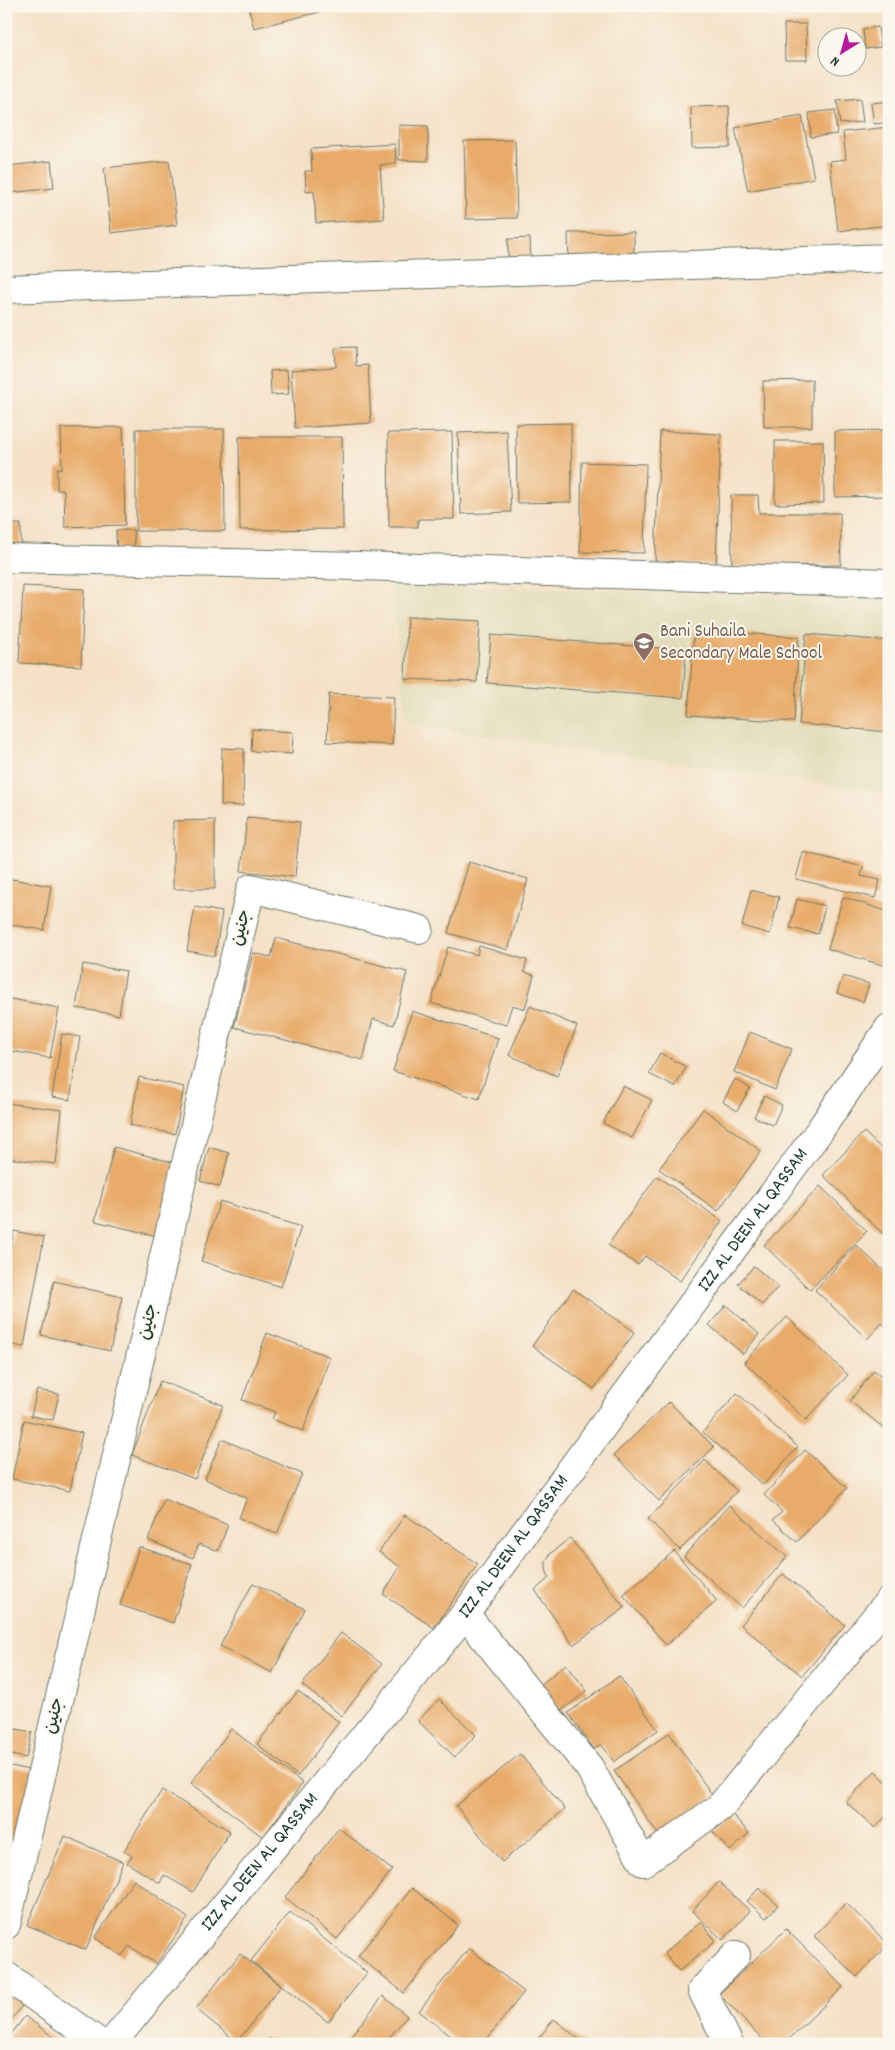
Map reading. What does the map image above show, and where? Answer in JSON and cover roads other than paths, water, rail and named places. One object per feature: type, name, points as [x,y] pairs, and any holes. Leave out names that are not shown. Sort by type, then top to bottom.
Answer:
[{"type":"street","points":[[6,289],[889,258]]},
{"type":"street","points":[[6,558],[359,566],[889,583]]},
{"type":"street","name":"جنين","points":[[6,1924],[251,888],[419,928]]},
{"type":"street","name":"IZZ AL DEEN AL QASSAM","points":[[111,2044],[466,1614],[820,1130],[889,1028]]},
{"type":"street","points":[[466,1614],[589,1767],[643,1862],[720,1807],[889,1601]]},
{"type":"street","points":[[729,2044],[702,1990],[736,1955]]},
{"type":"street","points":[[6,1976],[101,2044]]},
{"type":"place","name":"Bani Suhaila Secondary Male School","points":[[644,662]]}]
